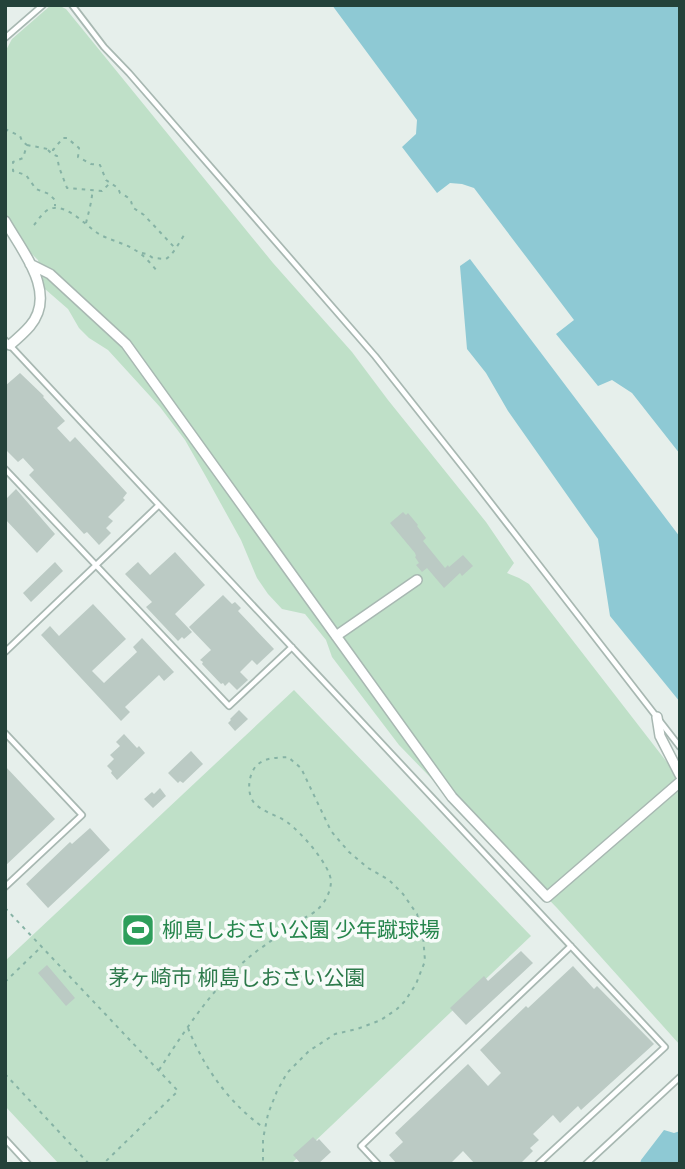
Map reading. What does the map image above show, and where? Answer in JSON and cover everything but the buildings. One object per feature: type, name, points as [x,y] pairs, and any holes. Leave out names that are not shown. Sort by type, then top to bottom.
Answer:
[{"type":"street","points":[[5,221],[30,264],[42,293],[41,303],[31,326],[7,345]]},
{"type":"street","points":[[30,264],[50,274],[126,344],[452,797],[547,897],[680,782]]},
{"type":"street","points":[[337,636],[418,580]]},
{"type":"street","points":[[657,717],[660,736],[680,775]]},
{"type":"lane","points":[[5,38],[43,5]]},
{"type":"lane","points":[[72,5],[104,47],[375,356],[680,747]]},
{"type":"lane","points":[[7,345],[665,1047],[538,1164]]},
{"type":"lane","points":[[5,469],[229,706],[292,647]]},
{"type":"lane","points":[[5,652],[159,505]]},
{"type":"lane","points":[[5,733],[82,815],[5,887]]},
{"type":"lane","points":[[378,1164],[361,1146],[571,946]]},
{"type":"lane","points":[[586,1164],[680,1077]]},
{"type":"lane","points":[[5,1139],[28,1164]]},
{"type":"path","points":[[5,128],[20,136],[27,145],[53,150],[63,138],[67,138],[79,148],[78,157],[91,164],[100,165],[110,183],[118,188],[120,193],[129,197],[132,208],[144,215],[175,248]]},
{"type":"path","points":[[27,145],[23,158],[13,162],[13,171],[26,175],[36,189],[49,194],[55,200],[55,207]]},
{"type":"path","points":[[48,149],[57,156],[67,188],[102,191],[110,183]]},
{"type":"path","points":[[86,224],[92,190]]},
{"type":"path","points":[[34,225],[47,211],[55,207],[68,212],[95,232],[141,254],[158,272]]},
{"type":"path","points":[[141,254],[143,252],[153,258],[166,259],[174,253],[186,234]]},
{"type":"path","points":[[159,1070],[187,1027],[222,983],[257,951],[318,909],[329,893],[331,879],[309,842],[287,822],[267,813],[253,802],[249,789],[257,765],[270,758],[288,757],[301,768],[331,831],[349,852],[368,868],[389,880],[417,915],[423,936],[425,961],[416,984],[397,1009],[381,1020],[357,1030],[335,1034],[309,1051],[287,1073],[268,1114],[262,1139],[263,1164]]},
{"type":"path","points":[[5,908],[178,1091],[103,1164]]},
{"type":"path","points":[[5,982],[42,947]]},
{"type":"path","points":[[187,1027],[212,1075],[250,1118],[265,1129]]},
{"type":"path","points":[[5,1074],[89,1164]]},
{"type":"green space","points":[[51,5],[66,9],[273,263],[352,352],[486,522],[514,563],[507,573],[529,584],[680,779],[680,1045],[557,908],[399,745],[332,657],[326,640],[305,614],[282,609],[268,594],[185,440],[160,407],[108,350],[89,338],[79,328],[68,309],[45,289],[38,260],[5,228],[5,52],[12,39]]},
{"type":"green space","name":"茅ヶ崎市 柳島しおさい公園","points":[[294,690],[531,936],[291,1164],[59,1164],[5,1106],[5,961]]},
{"type":"water","points":[[332,5],[680,5],[680,454],[632,393],[612,380],[598,386],[556,334],[574,320],[474,188],[450,183],[437,193],[402,147],[416,134],[417,120]]},
{"type":"water","points":[[470,259],[680,537],[680,702],[610,616],[598,539],[467,349],[460,266]]},
{"type":"water","points":[[664,1130],[674,1133],[680,1131],[680,1164],[640,1164],[641,1160]]},
{"type":"place","name":"柳島しおさい公園 少年蹴球場","points":[[138,930]]}]
